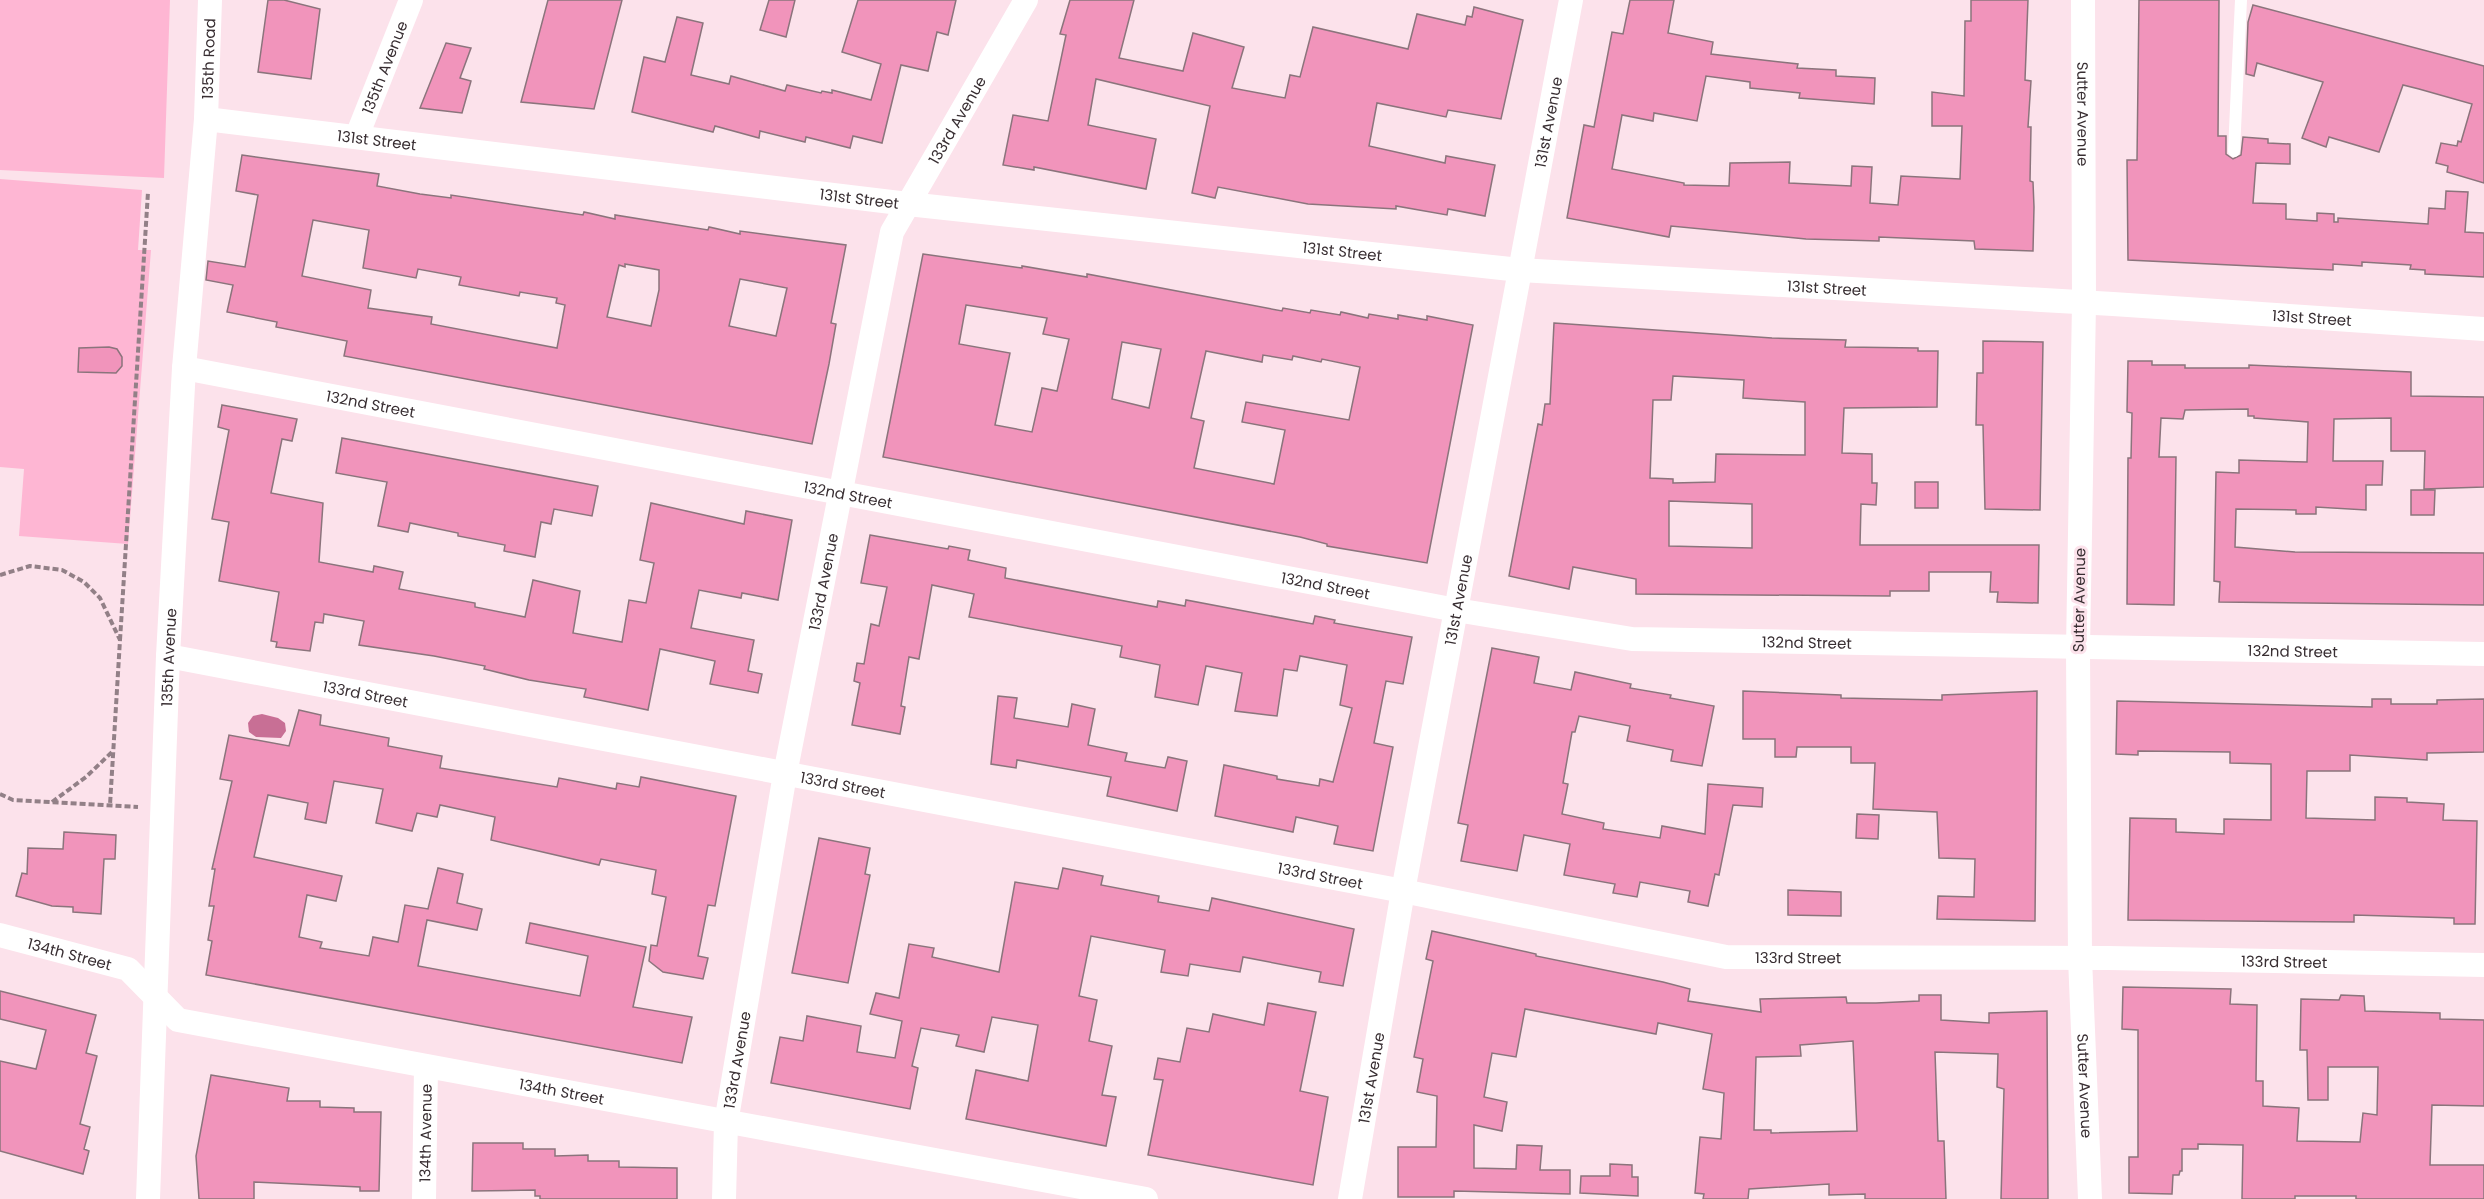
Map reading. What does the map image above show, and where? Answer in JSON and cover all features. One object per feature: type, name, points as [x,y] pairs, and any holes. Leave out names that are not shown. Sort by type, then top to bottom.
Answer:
[{"type":"street","name":"135th Road","points":[[206,119],[210,0]]},
{"type":"street","name":"135th Avenue","points":[[357,136],[411,0]]},
{"type":"street","name":"133rd Avenue","points":[[724,1199],[726,1123],[785,774],[892,232],[1026,0]]},
{"type":"street","name":"131st Avenue","points":[[1350,1199],[1403,891],[1571,0]]},
{"type":"street","name":"Sutter Avenue","points":[[2083,0],[2084,303],[2078,649],[2080,958],[2090,1199]]},
{"type":"street","name":"131st Street","points":[[206,119],[908,204],[1520,270],[2484,329]]},
{"type":"street","name":"135th Avenue","points":[[148,1199],[168,656],[184,368],[206,119]]},
{"type":"street","name":"132nd Street","points":[[184,368],[1456,610],[1632,639],[2078,649],[2484,654]]},
{"type":"street","name":"133rd Street","points":[[168,656],[1403,891],[1726,957],[2080,958],[2484,964]]},
{"type":"street","name":"134th Street","points":[[0,935],[128,969],[178,1020],[1146,1199]]},
{"type":"street","name":"134th Avenue","points":[[424,1199],[426,1066]]},
{"type":"lane","points":[[2234,151],[2241,0]]},
{"type":"path","points":[[110,805],[148,192]]},
{"type":"path","points":[[0,575],[30,566],[62,570],[77,578],[100,598],[120,640]]},
{"type":"path","points":[[51,802],[86,777],[114,750]]},
{"type":"path","points":[[0,794],[13,800],[139,807]]},
{"type":"shaded area","points":[[0,0],[170,0],[164,178],[0,170]]},
{"type":"shaded area","points":[[0,179],[142,190],[138,250],[151,250],[128,544],[19,536],[24,469],[0,467]]},
{"type":"shaded area","points":[[262,714],[278,718],[285,723],[286,731],[281,738],[256,737],[249,732],[248,723],[253,716]]},
{"type":"building","points":[[268,0],[284,0],[320,9],[311,79],[258,72]]},
{"type":"building","points":[[548,0],[622,0],[594,109],[521,102]]},
{"type":"building","points":[[769,0],[795,0],[786,37],[760,30]]},
{"type":"building","points":[[858,0],[956,0],[948,35],[937,32],[928,71],[901,65],[882,143],[853,136],[850,148],[806,137],[805,142],[760,131],[759,138],[715,126],[713,132],[632,112],[644,57],[665,62],[677,17],[703,23],[691,75],[729,84],[731,76],[785,91],[787,85],[821,93],[822,91],[832,93],[832,90],[871,100],[881,64],[842,52]]},
{"type":"building","points":[[1070,0],[1134,0],[1119,58],[1183,71],[1193,33],[1244,47],[1232,88],[1285,98],[1290,75],[1300,77],[1313,27],[1408,49],[1417,14],[1465,25],[1467,16],[1472,17],[1474,7],[1523,20],[1501,119],[1448,110],[1446,117],[1377,103],[1369,146],[1445,163],[1446,156],[1495,165],[1485,216],[1448,209],[1447,215],[1396,206],[1396,209],[1308,204],[1218,187],[1215,198],[1192,193],[1210,106],[1096,79],[1088,125],[1156,139],[1146,189],[1034,167],[1034,170],[1003,165],[1013,115],[1048,121],[1066,35],[1060,34]]},
{"type":"building","points":[[1630,0],[1674,0],[1668,33],[1713,42],[1711,54],[1798,64],[1797,68],[1836,70],[1836,76],[1875,78],[1874,104],[1799,98],[1800,93],[1750,88],[1750,82],[1706,76],[1697,121],[1654,113],[1653,121],[1622,115],[1612,169],[1684,183],[1684,185],[1729,186],[1730,163],[1790,162],[1789,183],[1851,186],[1852,166],[1872,167],[1870,203],[1898,205],[1901,176],[1960,179],[1962,126],[1932,126],[1932,92],[1964,96],[1965,21],[1971,21],[1971,0],[2028,0],[2025,80],[2031,81],[2028,127],[2031,127],[2030,181],[2033,182],[2033,251],[1975,249],[1974,241],[1879,237],[1879,241],[1806,239],[1671,226],[1669,237],[1567,218],[1584,125],[1594,127],[1612,32],[1623,34]]},
{"type":"building","points":[[2139,0],[2219,0],[2218,136],[2226,136],[2226,154],[2233,159],[2241,155],[2243,137],[2268,139],[2268,143],[2290,144],[2290,164],[2256,163],[2253,203],[2286,204],[2286,219],[2317,221],[2317,213],[2334,214],[2334,222],[2338,222],[2338,218],[2428,224],[2429,208],[2445,209],[2446,191],[2468,192],[2465,232],[2484,233],[2484,277],[2425,274],[2425,270],[2410,269],[2411,265],[2362,262],[2362,266],[2333,264],[2333,270],[2128,260],[2127,160],[2137,160]]},
{"type":"building","points":[[2253,5],[2484,66],[2484,183],[2447,172],[2448,166],[2436,163],[2441,143],[2457,146],[2458,141],[2461,142],[2472,104],[2403,85],[2379,152],[2329,137],[2326,147],[2302,138],[2323,82],[2257,63],[2254,76],[2246,74],[2248,22]]},
{"type":"building","points":[[446,43],[471,48],[460,78],[471,81],[462,113],[420,108]]},
{"type":"building","points":[[242,155],[379,174],[377,186],[420,194],[451,198],[451,195],[583,215],[584,212],[615,219],[615,215],[708,230],[709,227],[740,234],[740,231],[846,245],[831,323],[836,324],[812,444],[344,356],[347,341],[276,327],[277,322],[227,312],[233,285],[206,280],[208,261],[245,267],[258,195],[236,191]],"holes":[[[313,220],[369,230],[363,268],[416,278],[418,269],[461,277],[459,285],[519,296],[520,292],[557,298],[556,303],[565,305],[557,348],[431,324],[432,317],[368,308],[371,290],[302,276]],[[625,264],[659,270],[659,290],[651,326],[607,317],[619,265],[625,267]],[[740,279],[787,288],[776,336],[729,326]]]},
{"type":"building","points":[[923,254],[1022,268],[1022,266],[1087,277],[1087,274],[1282,311],[1283,308],[1340,315],[1341,312],[1368,318],[1369,314],[1398,319],[1398,315],[1427,320],[1427,316],[1473,325],[1427,563],[1327,546],[1327,544],[1300,537],[883,457]],"holes":[[[966,305],[1047,318],[1043,334],[1069,339],[1057,391],[1042,388],[1032,432],[995,425],[1010,353],[959,344]],[[1122,342],[1161,349],[1149,408],[1112,399]],[[1206,351],[1262,362],[1263,355],[1292,360],[1293,356],[1360,367],[1349,420],[1246,402],[1242,422],[1285,430],[1274,484],[1194,468],[1204,421],[1191,418]]]},
{"type":"building","points":[[1554,323],[1772,338],[1846,340],[1845,347],[1918,348],[1918,351],[1938,351],[1937,407],[1844,408],[1842,453],[1872,454],[1872,483],[1877,483],[1876,505],[1861,504],[1860,545],[2039,545],[2038,603],[1997,602],[1998,592],[1990,592],[1991,572],[1929,572],[1929,591],[1890,591],[1890,596],[1636,594],[1636,579],[1573,567],[1569,589],[1509,576],[1538,424],[1542,425],[1545,404],[1550,404]],"holes":[[[1673,376],[1744,380],[1743,398],[1805,402],[1805,455],[1716,454],[1715,482],[1673,483],[1673,479],[1650,478],[1653,400],[1671,400]],[[1669,501],[1752,504],[1752,548],[1669,546]]]},
{"type":"building","points":[[1983,341],[2043,342],[2040,510],[1985,509],[1983,425],[1976,425],[1977,373],[1983,373]]},
{"type":"building","points":[[79,348],[117,349],[122,357],[122,366],[116,373],[78,372]]},
{"type":"building","points":[[2128,361],[2152,361],[2152,365],[2185,365],[2185,368],[2249,368],[2249,365],[2411,372],[2411,396],[2484,397],[2484,487],[2424,489],[2425,451],[2391,451],[2391,418],[2334,419],[2333,461],[2383,461],[2382,485],[2366,485],[2366,510],[2316,507],[2316,514],[2296,514],[2296,510],[2236,509],[2235,547],[2295,552],[2484,553],[2484,605],[2219,602],[2220,582],[2214,581],[2216,472],[2239,473],[2239,460],[2307,462],[2308,422],[2254,418],[2254,416],[2248,416],[2248,409],[2185,410],[2183,419],[2161,418],[2159,457],[2176,457],[2174,605],[2127,604],[2128,458],[2131,458],[2132,413],[2127,412]]},
{"type":"building","points":[[222,405],[297,419],[292,441],[282,439],[271,493],[323,503],[319,562],[373,572],[374,566],[403,572],[399,589],[475,603],[475,607],[525,617],[533,580],[580,591],[573,633],[622,642],[629,600],[646,603],[654,563],[640,560],[651,503],[744,524],[746,511],[792,520],[778,600],[742,593],[741,598],[699,590],[691,628],[754,640],[748,671],[762,674],[758,693],[710,684],[715,661],[660,649],[648,710],[584,697],[586,689],[529,680],[484,669],[485,666],[359,645],[364,621],[324,614],[323,623],[315,622],[310,651],[276,647],[277,642],[271,641],[279,592],[219,581],[229,522],[212,519],[229,430],[218,427]]},
{"type":"building","points":[[342,438],[598,486],[592,516],[554,509],[551,524],[541,522],[535,557],[504,551],[505,545],[458,536],[458,533],[410,523],[408,532],[378,526],[387,482],[336,473]]},
{"type":"building","points":[[1915,482],[1938,482],[1938,508],[1915,508]]},
{"type":"building","points":[[2411,490],[2435,490],[2434,515],[2411,515]]},
{"type":"building","points":[[870,535],[948,549],[949,546],[970,550],[968,560],[1006,568],[1005,578],[1130,602],[1157,607],[1158,601],[1185,606],[1186,600],[1313,624],[1315,616],[1335,620],[1334,623],[1412,637],[1403,684],[1386,681],[1374,743],[1393,747],[1373,851],[1334,844],[1338,826],[1296,817],[1293,832],[1215,816],[1224,765],[1277,776],[1277,779],[1319,786],[1320,779],[1333,782],[1352,708],[1340,705],[1347,665],[1300,656],[1297,671],[1284,669],[1277,716],[1235,711],[1242,673],[1206,666],[1198,705],[1155,697],[1160,665],[1120,657],[1122,646],[969,617],[974,594],[932,585],[919,659],[909,657],[901,706],[905,707],[900,734],[852,725],[860,683],[854,681],[857,663],[864,664],[871,624],[879,626],[887,587],[861,583]]},
{"type":"building","points":[[1492,648],[1539,657],[1534,683],[1571,690],[1575,672],[1631,684],[1630,688],[1671,695],[1670,698],[1714,706],[1702,766],[1671,761],[1673,750],[1627,741],[1630,726],[1579,716],[1575,732],[1572,732],[1563,783],[1568,784],[1562,814],[1604,823],[1603,829],[1660,838],[1662,826],[1705,834],[1708,784],[1763,788],[1762,807],[1733,805],[1719,875],[1715,874],[1708,906],[1688,902],[1690,891],[1640,882],[1637,897],[1613,893],[1615,884],[1564,875],[1570,844],[1524,835],[1517,871],[1461,861],[1468,825],[1458,823]]},
{"type":"building","points":[[1743,691],[1841,695],[1841,698],[1942,700],[1942,695],[2037,691],[2035,921],[1937,919],[1938,896],[1974,897],[1975,859],[1939,858],[1937,812],[1873,809],[1875,763],[1851,763],[1851,747],[1797,747],[1796,757],[1775,757],[1775,739],[1743,739]]},
{"type":"building","points":[[998,696],[1017,698],[1014,718],[1068,727],[1072,704],[1095,709],[1088,745],[1127,753],[1125,761],[1165,768],[1168,757],[1187,761],[1177,811],[1107,796],[1111,777],[1017,760],[1016,768],[991,764]]},
{"type":"building","points":[[2372,699],[2391,699],[2391,704],[2437,704],[2437,700],[2484,699],[2484,752],[2427,753],[2427,760],[2350,755],[2350,771],[2307,771],[2306,818],[2375,820],[2375,797],[2407,798],[2407,802],[2444,804],[2443,820],[2477,821],[2475,924],[2454,924],[2454,918],[2354,915],[2354,922],[2128,920],[2130,818],[2176,819],[2176,832],[2224,834],[2224,819],[2271,820],[2271,764],[2230,763],[2230,752],[2138,751],[2138,755],[2116,754],[2117,701],[2372,707]]},
{"type":"building","points":[[299,710],[321,715],[320,725],[389,738],[388,746],[442,756],[440,768],[557,787],[559,778],[616,789],[617,783],[639,787],[641,777],[736,796],[715,906],[708,905],[698,956],[708,958],[703,979],[663,972],[649,961],[651,945],[657,946],[666,897],[652,894],[656,870],[601,859],[599,865],[491,840],[495,817],[440,805],[437,817],[417,813],[412,831],[376,823],[383,789],[334,781],[326,823],[305,819],[308,803],[268,795],[254,857],[342,876],[336,901],[307,895],[299,937],[322,942],[320,948],[369,956],[373,937],[398,942],[405,905],[428,909],[438,868],[463,874],[457,903],[482,909],[477,930],[427,920],[418,966],[580,996],[588,956],[526,943],[530,923],[646,947],[633,1007],[692,1017],[682,1063],[206,975],[212,941],[208,940],[214,906],[209,906],[215,869],[212,869],[232,781],[220,779],[229,735],[289,746]]},
{"type":"building","points":[[1857,814],[1879,815],[1878,839],[1856,838]]},
{"type":"building","points":[[64,832],[116,835],[115,859],[104,859],[101,914],[73,912],[73,907],[52,906],[16,896],[22,873],[27,874],[28,848],[63,849]]},
{"type":"building","points":[[819,838],[870,848],[865,874],[870,875],[848,983],[792,973]]},
{"type":"building","points":[[1063,868],[1103,876],[1101,885],[1159,896],[1158,902],[1209,911],[1212,898],[1354,929],[1343,986],[1319,982],[1321,972],[1243,957],[1240,972],[1190,964],[1188,976],[1161,972],[1165,950],[1091,936],[1079,996],[1097,1000],[1089,1041],[1112,1046],[1102,1095],[1116,1097],[1106,1146],[966,1119],[976,1070],[1028,1081],[1038,1025],[992,1017],[984,1052],[956,1046],[959,1035],[921,1028],[912,1066],[918,1068],[910,1109],[771,1083],[780,1037],[803,1041],[807,1016],[861,1026],[857,1052],[895,1058],[902,1021],[870,1014],[876,993],[899,998],[909,944],[934,948],[932,957],[999,972],[1015,882],[1058,889]]},
{"type":"building","points":[[1788,890],[1841,892],[1841,916],[1788,915]]},
{"type":"building","points":[[1432,931],[1690,989],[1688,1001],[1761,1012],[1760,999],[1846,997],[1847,1003],[1876,1003],[1919,1001],[1919,995],[1941,995],[1941,1020],[1989,1023],[1989,1013],[2047,1011],[2048,1199],[2001,1199],[2004,1089],[1997,1087],[1998,1054],[1935,1052],[1938,1141],[1944,1141],[1946,1199],[1865,1199],[1865,1194],[1829,1195],[1829,1184],[1749,1189],[1748,1199],[1703,1199],[1704,1194],[1695,1193],[1700,1137],[1721,1139],[1724,1093],[1703,1089],[1712,1034],[1658,1023],[1656,1034],[1525,1009],[1516,1057],[1492,1053],[1484,1097],[1507,1102],[1502,1131],[1474,1125],[1474,1168],[1516,1169],[1517,1145],[1542,1146],[1540,1170],[1570,1170],[1570,1194],[1454,1191],[1454,1197],[1398,1197],[1398,1147],[1436,1147],[1437,1096],[1417,1092],[1423,1059],[1414,1057],[1433,961],[1426,959]],"holes":[[[1853,1041],[1857,1131],[1771,1133],[1771,1130],[1754,1130],[1756,1057],[1801,1056],[1800,1045]]]},
{"type":"building","points":[[2123,987],[2231,989],[2230,1004],[2257,1005],[2256,1081],[2263,1081],[2263,1106],[2299,1108],[2297,1141],[2360,1142],[2363,1113],[2377,1115],[2378,1067],[2328,1067],[2328,1100],[2308,1100],[2307,1050],[2300,1050],[2301,999],[2339,1000],[2341,995],[2364,996],[2365,1011],[2440,1013],[2440,1019],[2484,1020],[2484,1106],[2432,1105],[2430,1165],[2484,1165],[2484,1199],[2356,1199],[2356,1196],[2295,1196],[2295,1199],[2242,1199],[2243,1145],[2198,1144],[2198,1149],[2182,1149],[2182,1171],[2179,1175],[2173,1175],[2172,1194],[2129,1193],[2129,1157],[2138,1157],[2138,1030],[2122,1029]]},
{"type":"building","points":[[0,991],[96,1015],[86,1053],[97,1056],[80,1124],[90,1127],[84,1149],[89,1151],[83,1174],[0,1151],[0,1061],[36,1069],[46,1030],[0,1019]]},
{"type":"building","points":[[1268,1003],[1316,1012],[1300,1091],[1328,1097],[1313,1185],[1148,1155],[1163,1080],[1154,1079],[1158,1058],[1180,1062],[1187,1028],[1209,1032],[1213,1014],[1264,1025]]},
{"type":"building","points":[[211,1075],[289,1088],[287,1101],[320,1101],[320,1107],[354,1108],[354,1112],[381,1112],[379,1191],[360,1191],[360,1187],[254,1182],[254,1199],[199,1199],[196,1156]]},
{"type":"building","points":[[473,1143],[523,1143],[523,1149],[555,1149],[555,1156],[588,1155],[588,1161],[619,1161],[619,1167],[677,1168],[677,1199],[540,1199],[540,1196],[535,1196],[535,1190],[472,1191]]},
{"type":"building","points":[[1610,1164],[1632,1165],[1632,1177],[1638,1177],[1638,1196],[1580,1193],[1581,1176],[1610,1176]]}]
